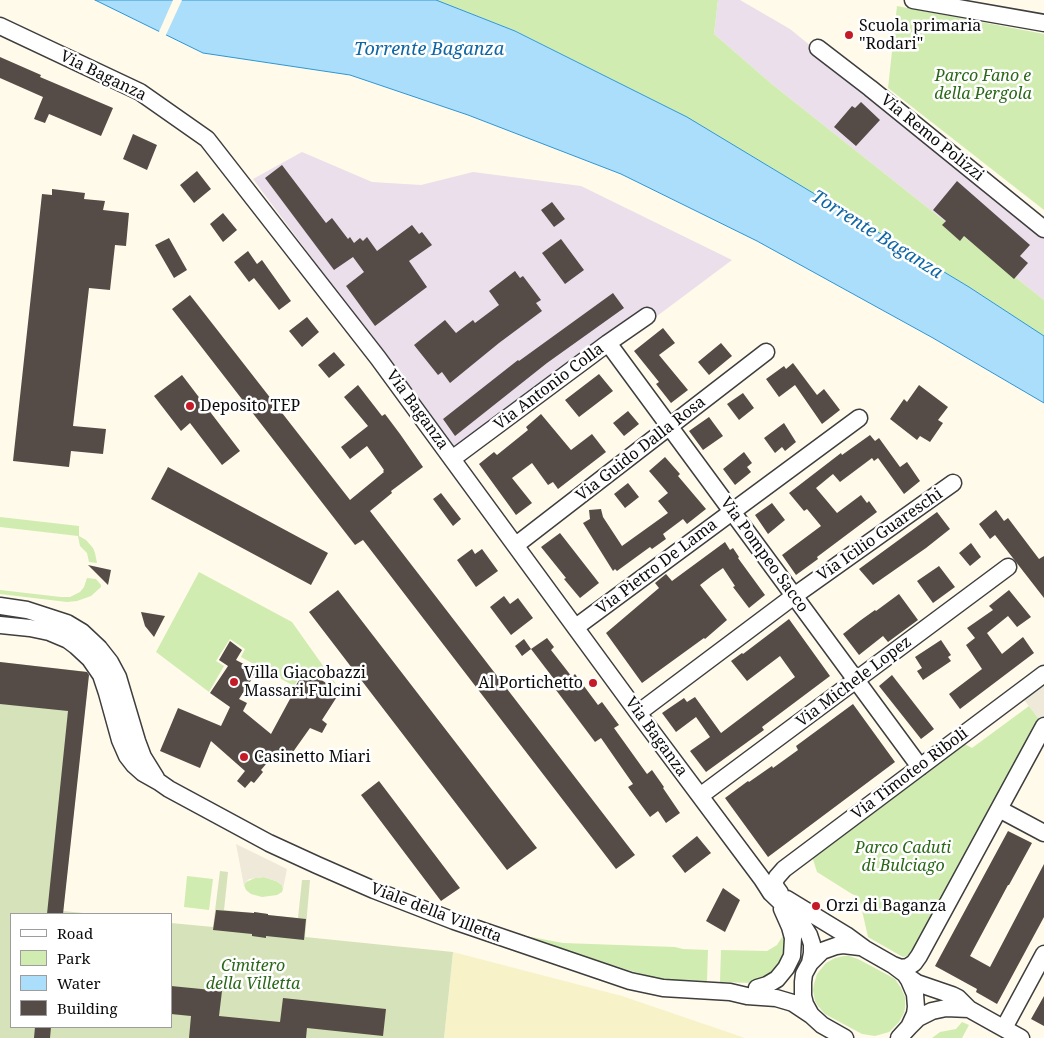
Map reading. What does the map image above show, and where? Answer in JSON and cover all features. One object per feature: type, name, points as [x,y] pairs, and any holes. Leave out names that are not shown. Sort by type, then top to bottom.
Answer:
[{"type":"street","points":[[913,0],[984,6],[1044,23]]},
{"type":"street","name":"Via Baganza","points":[[0,26],[140,92],[207,139],[376,354],[638,713],[760,876],[797,918],[809,935],[812,948],[809,965]]},
{"type":"street","name":"Via Remo Polizzi","points":[[818,48],[1044,229]]},
{"type":"street","name":"Via Antonio Colla","points":[[452,459],[647,316]]},
{"type":"street","name":"Via Pompeo Sacco","points":[[608,343],[920,767]]},
{"type":"street","name":"Via Guido Dalla Rosa","points":[[516,545],[766,352]]},
{"type":"street","name":"Via Pietro De Lama","points":[[576,627],[859,418]]},
{"type":"street","name":"Via Icilio Guareschi","points":[[638,713],[794,596],[954,483]]},
{"type":"street","name":"Via Michele Lopez","points":[[700,796],[1008,567]]},
{"type":"street","name":"Viale della Villetta","points":[[0,606],[27,610],[72,626],[87,635],[100,648],[115,669],[137,742],[146,762],[159,782]]},
{"type":"street","name":"Viale della Villetta","points":[[0,625],[49,632],[68,640],[83,652],[101,675],[120,740],[127,756],[138,770],[226,820],[297,856],[374,890],[454,921],[640,984],[663,988],[730,992],[747,996],[780,999],[798,1006],[812,1016]]},
{"type":"street","name":"Via Timoteo Riboli","points":[[778,875],[1044,674]]},
{"type":"street","points":[[904,1032],[915,1014],[916,1000],[913,987],[899,970],[914,963],[920,956],[1044,726]]},
{"type":"street","points":[[1000,809],[1044,833]]},
{"type":"street","points":[[760,876],[768,880],[778,875]]},
{"type":"street","points":[[757,988],[771,983],[782,974],[790,962],[793,950],[793,938],[790,927],[782,909],[775,884],[775,879],[778,875]]},
{"type":"street","name":"Via Baganza","points":[[778,896],[846,935],[917,983],[958,998],[969,1009],[1021,1038]]},
{"type":"street","name":"Via Baganza","points":[[824,1038],[805,1004],[802,989],[804,974],[816,956],[822,951],[836,946],[851,945],[865,949]]},
{"type":"street","points":[[1004,1028],[1044,954]]},
{"type":"street","name":"Viale della Villetta","points":[[730,992],[775,986],[799,975],[809,965]]},
{"type":"street","points":[[904,1032],[918,1018],[932,1011],[946,1008],[969,1009]]},
{"type":"street","points":[[812,1016],[822,1025],[845,1038]]},
{"type":"shaded area","points":[[718,0],[740,0],[790,29],[1044,236],[1044,300],[773,85],[714,34]]},
{"type":"shaded area","points":[[302,152],[372,182],[421,185],[473,172],[581,186],[732,260],[463,461],[253,179]]},
{"type":"shaded area","points":[[1044,679],[1044,718],[1028,738],[1039,719],[1021,696]]},
{"type":"shaded area","points":[[236,844],[287,869],[283,889],[282,885],[276,881],[264,877],[249,879],[244,886]]},
{"type":"shaded area","points":[[453,952],[622,996],[745,1038],[444,1038]]},
{"type":"green space","points":[[436,0],[718,0],[714,34],[773,85],[1044,300],[1044,336],[969,287],[687,117],[516,31]]},
{"type":"green space","name":"Parco Fano e della Pergola","points":[[897,6],[1044,34],[1044,210],[888,88]]},
{"type":"green space","points":[[0,517],[79,526],[79,536],[86,540],[93,548],[97,563],[89,562],[87,553],[80,546],[78,536],[0,527]]},
{"type":"green space","points":[[199,572],[292,622],[336,684],[305,668],[294,686],[241,657],[245,649],[230,639],[216,661],[224,666],[209,692],[156,652]]},
{"type":"green space","points":[[87,578],[96,579],[101,587],[91,596],[77,601],[67,602],[0,594],[0,590],[70,597],[80,592]]},
{"type":"green space","name":"Cimitero della Villetta","points":[[0,662],[89,672],[63,911],[83,913],[10,913],[10,1028],[172,1028],[172,923],[213,927],[220,871],[228,872],[224,910],[298,918],[302,880],[310,880],[305,937],[453,952],[444,1038],[0,1038]]},
{"type":"green space","name":"Parco Caduti di Bulciago","points":[[1029,706],[1039,719],[917,953],[903,957],[868,937],[859,897],[817,872],[811,853],[961,747],[959,743],[961,742],[972,748]]},
{"type":"green space","points":[[187,876],[213,879],[209,910],[184,907]]},
{"type":"green space","points":[[264,877],[282,885],[282,892],[277,895],[262,897],[251,894],[246,890],[244,885],[246,882]]},
{"type":"green space","points":[[526,936],[563,943],[708,950],[707,981],[670,980],[648,976]]},
{"type":"green space","points":[[786,936],[788,948],[777,971],[754,983],[720,982],[721,950],[767,951],[777,945],[782,937]]},
{"type":"green space","points":[[844,956],[858,959],[895,979],[901,988],[905,997],[904,1013],[899,1022],[889,1032],[875,1036],[862,1034],[825,1014],[815,1001],[813,990],[817,974],[826,963]]},
{"type":"green space","points":[[962,1022],[969,1025],[962,1038],[932,1038],[940,1032],[956,1029]]},
{"type":"water","name":"Torrente Baganza","points":[[95,0],[436,0],[515,31],[687,117],[969,287],[1044,336],[1044,403],[933,338],[757,241],[621,174],[468,115],[350,75],[203,53]]},
{"type":"pier","points":[[173,0],[182,0],[165,37],[158,34]]},
{"type":"building","points":[[0,57],[41,75],[40,77],[113,108],[101,136],[49,114],[45,123],[34,119],[43,97],[0,78]]},
{"type":"building","points":[[861,102],[880,120],[856,146],[834,127],[852,106],[855,108]]},
{"type":"building","points":[[133,134],[157,145],[147,170],[123,159]]},
{"type":"building","points":[[282,165],[326,223],[332,218],[348,239],[350,237],[354,243],[360,238],[363,241],[367,237],[377,251],[412,225],[419,234],[422,232],[432,245],[409,261],[427,287],[375,326],[346,286],[364,272],[353,257],[334,270],[265,178]]},
{"type":"building","points":[[197,171],[211,189],[194,203],[180,185]]},
{"type":"building","points":[[957,181],[1030,245],[1020,256],[1028,263],[1014,279],[964,236],[960,241],[942,225],[946,221],[933,210]]},
{"type":"building","points":[[52,189],[85,193],[84,199],[105,201],[103,210],[129,213],[126,246],[115,245],[110,290],[89,288],[73,426],[106,429],[103,454],[71,451],[69,467],[13,461],[42,194],[52,195]]},
{"type":"building","points":[[552,202],[565,219],[554,227],[541,210]]},
{"type":"building","points":[[223,213],[237,230],[223,242],[210,224]]},
{"type":"building","points":[[169,238],[187,270],[174,278],[155,245]]},
{"type":"building","points":[[561,239],[584,270],[565,284],[542,253]]},
{"type":"building","points":[[248,251],[257,264],[262,260],[291,301],[279,310],[254,278],[249,282],[234,262]]},
{"type":"building","points":[[515,271],[520,278],[523,276],[541,300],[536,303],[542,311],[450,383],[442,372],[438,375],[414,345],[445,320],[456,333],[473,320],[475,323],[499,305],[489,291]]},
{"type":"building","points":[[613,293],[624,308],[547,363],[455,436],[443,419],[518,360]]},
{"type":"building","points":[[190,295],[350,500],[384,470],[367,446],[350,459],[341,447],[368,426],[344,397],[358,385],[382,416],[385,414],[423,467],[391,491],[392,493],[370,511],[635,855],[616,869],[363,540],[355,545],[172,309]]},
{"type":"building","points":[[307,317],[319,332],[302,347],[289,331]]},
{"type":"building","points":[[663,328],[675,343],[659,355],[688,390],[671,403],[656,384],[659,382],[634,351]]},
{"type":"building","points":[[721,343],[732,356],[709,375],[698,362]]},
{"type":"building","points":[[334,352],[345,365],[329,378],[318,365]]},
{"type":"building","points":[[793,363],[817,395],[824,389],[840,410],[822,424],[795,385],[779,397],[766,379],[784,366],[786,369]]},
{"type":"building","points":[[599,374],[613,391],[579,417],[565,400]]},
{"type":"building","points":[[182,375],[240,451],[222,465],[190,423],[181,431],[154,396]]},
{"type":"building","points":[[919,385],[948,407],[938,420],[943,423],[930,442],[920,436],[917,440],[890,419],[904,399],[907,402]]},
{"type":"building","points":[[743,393],[754,408],[739,420],[727,404]]},
{"type":"building","points":[[628,411],[639,424],[624,436],[613,423]]},
{"type":"building","points":[[541,414],[571,450],[592,434],[606,452],[558,489],[553,482],[548,485],[532,463],[512,478],[532,503],[516,515],[479,464],[494,452],[497,455],[528,430],[526,427]]},
{"type":"building","points":[[709,417],[723,436],[703,450],[689,431]]},
{"type":"building","points":[[784,423],[796,442],[785,451],[782,447],[775,453],[764,438]]},
{"type":"building","points":[[870,435],[875,441],[879,438],[900,467],[907,462],[920,481],[904,494],[878,458],[874,461],[872,458],[840,482],[833,474],[816,488],[837,513],[861,495],[867,503],[869,501],[877,512],[796,575],[782,555],[821,526],[807,509],[804,511],[789,493],[841,453],[842,455]]},
{"type":"building","points":[[744,452],[752,463],[747,467],[751,472],[735,485],[723,469]]},
{"type":"building","points":[[665,457],[680,474],[678,476],[706,509],[687,524],[683,519],[663,534],[666,539],[652,549],[650,547],[617,571],[615,569],[613,571],[583,523],[590,519],[589,510],[601,509],[603,517],[622,546],[668,513],[658,501],[668,493],[649,471]]},
{"type":"building","points":[[168,467],[328,553],[311,585],[151,499]]},
{"type":"building","points":[[628,483],[639,497],[625,508],[614,494]]},
{"type":"building","points":[[441,493],[461,519],[453,526],[433,499]]},
{"type":"building","points":[[772,503],[785,520],[768,534],[755,515]]},
{"type":"building","points":[[996,510],[1004,521],[1008,518],[1039,559],[1044,556],[1044,598],[995,535],[990,539],[979,524]]},
{"type":"building","points":[[937,512],[950,529],[873,585],[859,569]]},
{"type":"building","points":[[560,533],[599,583],[580,598],[541,547]]},
{"type":"building","points":[[725,542],[730,550],[733,548],[765,595],[749,608],[733,587],[735,586],[723,568],[713,575],[700,585],[727,620],[705,639],[642,683],[606,633],[659,588],[655,583],[666,574],[672,581]]},
{"type":"building","points":[[971,543],[981,557],[970,566],[959,553]]},
{"type":"building","points":[[472,549],[475,554],[482,549],[498,571],[476,587],[457,560]]},
{"type":"building","points":[[88,565],[111,570],[108,585]]},
{"type":"building","points":[[939,566],[955,587],[933,603],[917,581]]},
{"type":"building","points":[[338,590],[537,848],[507,870],[309,612]]},
{"type":"building","points":[[1009,590],[1031,617],[1017,627],[1008,616],[987,633],[1002,654],[1023,637],[1034,653],[960,709],[949,694],[982,669],[966,645],[975,638],[967,628],[993,610],[989,606]]},
{"type":"building","points":[[899,594],[918,620],[888,642],[883,636],[859,655],[843,634]]},
{"type":"building","points":[[504,596],[510,604],[518,598],[533,618],[511,635],[490,607]]},
{"type":"building","points":[[141,612],[165,616],[154,637],[145,626]]},
{"type":"building","points":[[789,619],[830,676],[762,727],[764,730],[706,772],[690,751],[710,737],[696,717],[676,732],[662,713],[684,698],[687,702],[695,697],[721,733],[795,677],[780,656],[747,681],[731,661]]},
{"type":"building","points":[[547,638],[554,647],[551,650],[572,677],[575,674],[598,705],[602,702],[619,725],[614,728],[647,774],[652,770],[664,787],[680,813],[666,823],[658,811],[650,817],[628,787],[633,784],[601,738],[595,742],[556,690],[560,687],[531,649]]},
{"type":"building","points":[[524,639],[531,649],[522,656],[515,646]]},
{"type":"building","points":[[941,640],[951,655],[948,657],[951,661],[923,680],[917,671],[922,668],[915,657]]},
{"type":"building","points":[[230,641],[242,650],[236,660],[257,671],[239,699],[247,703],[243,711],[271,734],[296,685],[306,670],[340,692],[322,720],[327,724],[322,733],[310,728],[288,759],[278,750],[261,770],[263,772],[254,783],[251,781],[245,788],[237,781],[245,771],[211,741],[200,768],[160,751],[178,708],[221,726],[230,707],[210,693],[228,666],[219,660]]},
{"type":"building","points":[[0,662],[87,672],[89,675],[63,913],[47,913],[68,711],[0,704]]},
{"type":"building","points":[[892,675],[934,729],[921,739],[879,686]]},
{"type":"building","points":[[853,704],[895,762],[768,857],[725,798],[748,781],[772,766],[773,768],[798,750],[796,746]]},
{"type":"building","points":[[379,781],[460,888],[441,901],[361,795]]},
{"type":"building","points":[[1008,831],[1032,843],[970,956],[990,967],[1044,864],[1044,917],[997,1004],[976,992],[977,989],[935,966]]},
{"type":"building","points":[[697,836],[711,853],[685,873],[672,856]]},
{"type":"building","points":[[723,888],[740,900],[725,932],[706,921]]},
{"type":"building","points":[[216,910],[254,912],[306,919],[304,940],[266,936],[266,938],[252,936],[252,934],[213,930]]},
{"type":"building","points":[[172,986],[222,991],[219,1016],[280,1022],[283,998],[386,1009],[383,1036],[307,1028],[306,1038],[189,1038],[191,1016],[172,1014]]},
{"type":"building","points":[[1044,996],[1044,1026],[1031,1019]]},
{"type":"building","points":[[35,1028],[51,1028],[50,1038],[34,1038]]},
{"type":"place","name":"Scuola primaria \"Rodari\"","points":[[849,35]]},
{"type":"place","name":"Deposito TEP","points":[[190,406]]},
{"type":"place","name":"Villa Giacobazzi Massari Fulcini","points":[[234,682]]},
{"type":"place","name":"Al Portichetto","points":[[593,683]]},
{"type":"place","name":"Casinetto Miari","points":[[244,757]]},
{"type":"place","name":"Orzi di Baganza","points":[[816,906]]}]
